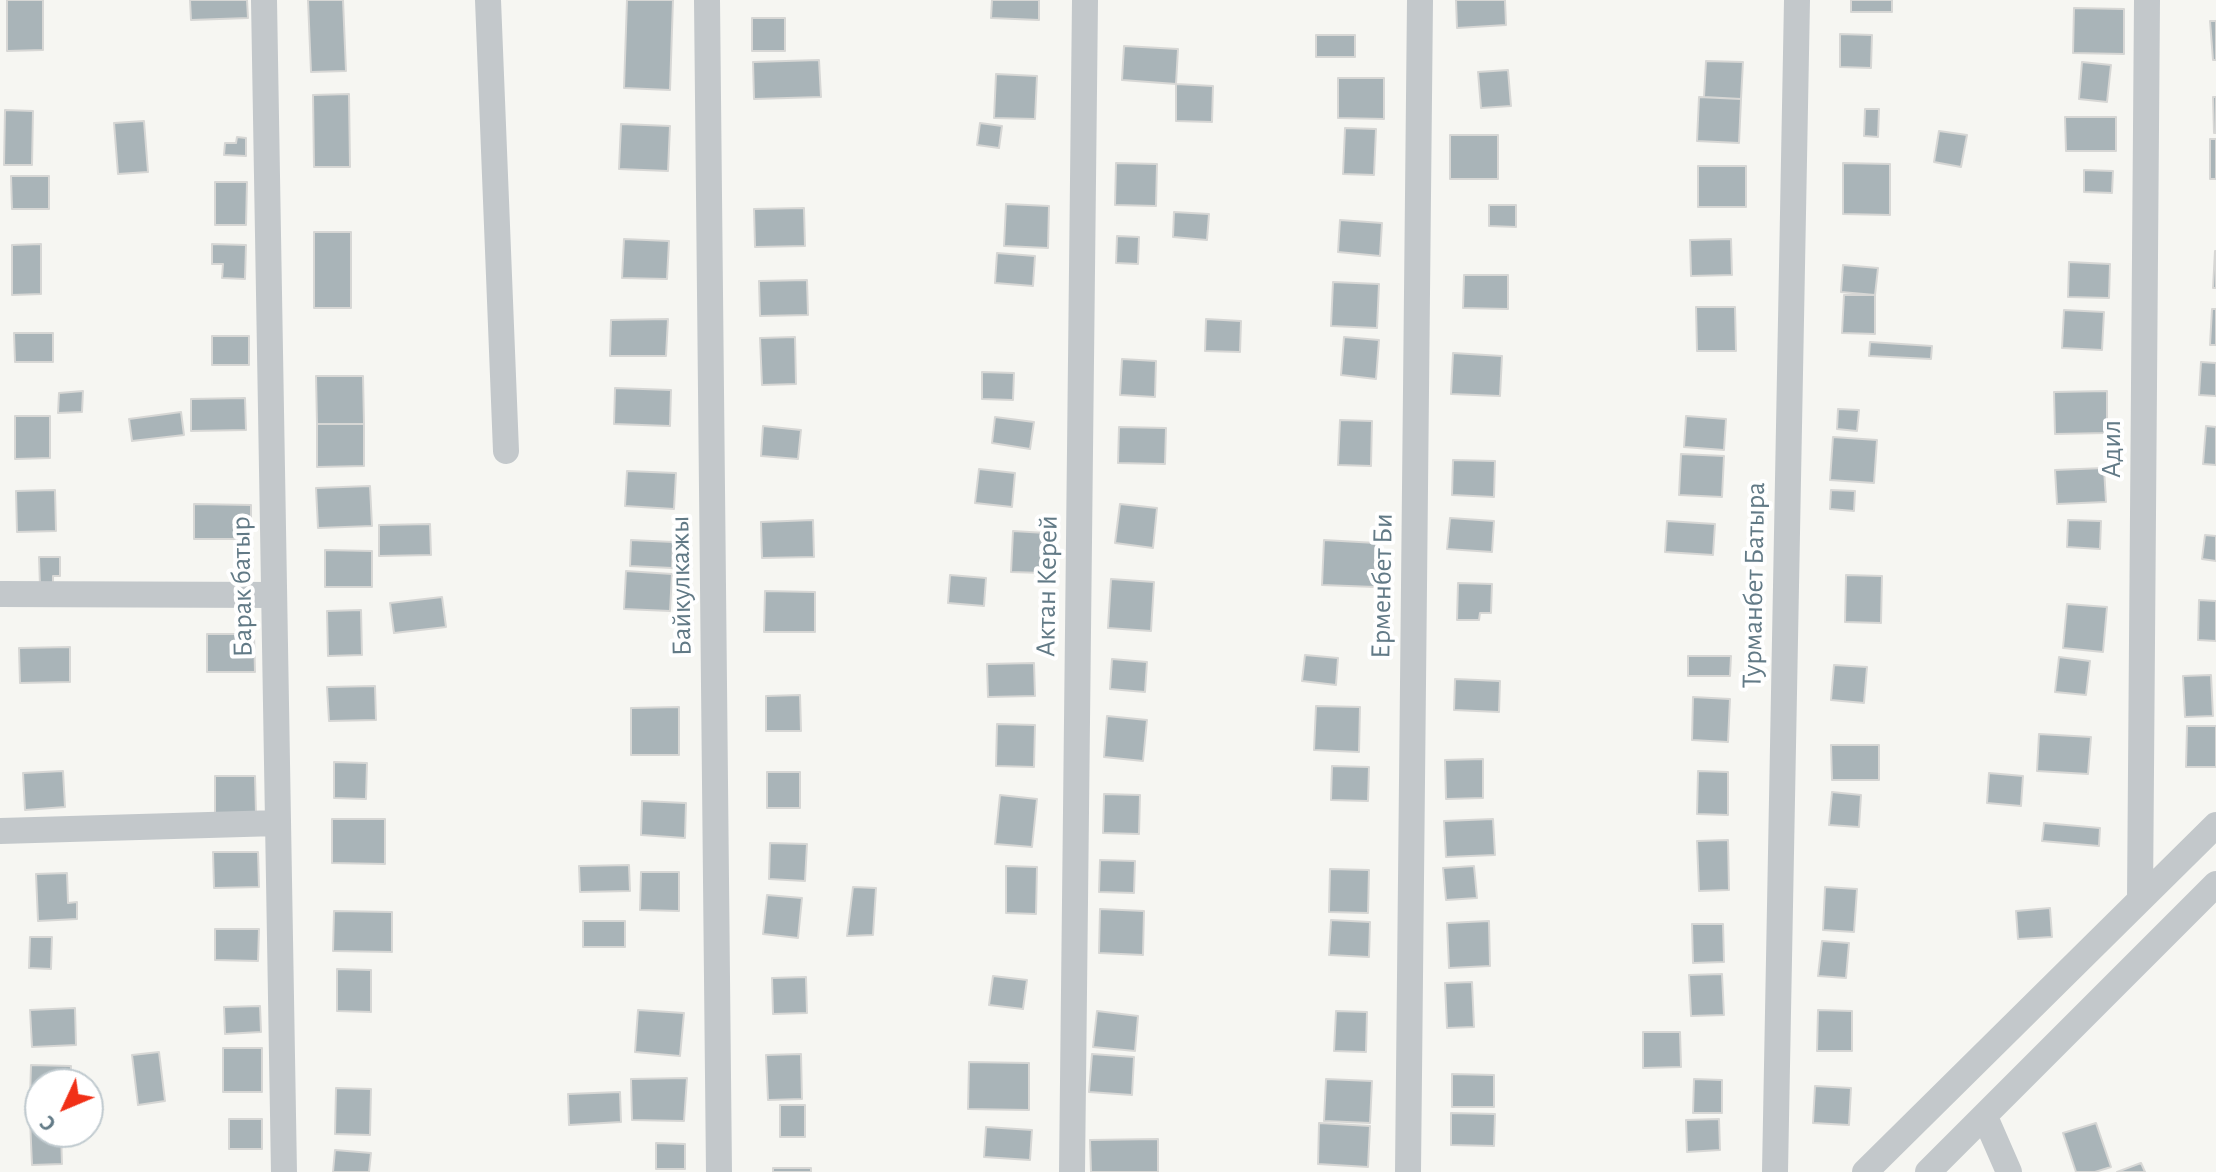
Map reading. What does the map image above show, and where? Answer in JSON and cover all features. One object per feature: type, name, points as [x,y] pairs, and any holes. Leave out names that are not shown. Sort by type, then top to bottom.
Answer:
[{"type":"street","name":"Барак батыр","points":[[264,0],[284,1172]]},
{"type":"street","points":[[488,0],[506,451]]},
{"type":"street","name":"Байкулкажы","points":[[707,0],[719,1172]]},
{"type":"street","name":"Актан Керей","points":[[1072,1172],[1085,0]]},
{"type":"street","name":"Ерменбет Би","points":[[1408,1172],[1420,0]]},
{"type":"street","name":"Турманбет Батыра","points":[[1775,1172],[1797,0]]},
{"type":"street","name":"Адил","points":[[2140,899],[2147,0]]},
{"type":"street","points":[[0,594],[274,595]]},
{"type":"street","points":[[0,831],[278,823]]},
{"type":"street","points":[[1865,1172],[2216,825]]},
{"type":"street","points":[[1928,1172],[2216,884]]},
{"type":"street","points":[[1985,1117],[2009,1172]]},
{"type":"building","points":[[7,0],[43,0],[43,50],[7,51]]},
{"type":"building","points":[[190,0],[247,0],[248,18],[191,20]]},
{"type":"building","points":[[308,0],[343,0],[346,71],[311,72]]},
{"type":"building","points":[[627,0],[673,0],[670,90],[624,88]]},
{"type":"building","points":[[992,0],[1039,0],[1039,20],[991,18]]},
{"type":"building","points":[[1456,0],[1505,0],[1506,25],[1457,28]]},
{"type":"building","points":[[1851,0],[1892,0],[1892,12],[1851,12]]},
{"type":"building","points":[[2074,8],[2124,9],[2124,54],[2073,53]]},
{"type":"building","points":[[752,18],[785,18],[785,51],[752,51]]},
{"type":"building","points":[[2210,21],[2216,21],[2216,60],[2213,60]]},
{"type":"building","points":[[1840,34],[1872,35],[1871,68],[1840,67]]},
{"type":"building","points":[[1316,35],[1355,35],[1355,57],[1316,57]]},
{"type":"building","points":[[1124,46],[1178,49],[1176,84],[1122,80]]},
{"type":"building","points":[[819,60],[821,97],[754,99],[753,62]]},
{"type":"building","points":[[1706,61],[1743,62],[1741,99],[1704,97]]},
{"type":"building","points":[[2082,62],[2111,65],[2107,102],[2079,99]]},
{"type":"building","points":[[1508,70],[1511,106],[1481,108],[1478,72]]},
{"type":"building","points":[[996,74],[1037,76],[1035,119],[994,118]]},
{"type":"building","points":[[1338,78],[1384,78],[1384,119],[1338,118]]},
{"type":"building","points":[[1176,84],[1213,86],[1212,122],[1176,121]]},
{"type":"building","points":[[349,94],[350,167],[314,167],[313,95]]},
{"type":"building","points":[[1699,97],[1741,99],[1739,143],[1697,141]]},
{"type":"building","points":[[2213,97],[2216,97],[2216,133],[2214,133]]},
{"type":"building","points":[[1865,109],[1879,109],[1878,137],[1864,136]]},
{"type":"building","points":[[5,110],[33,111],[32,165],[4,165]]},
{"type":"building","points":[[2065,117],[2116,117],[2116,151],[2066,151]]},
{"type":"building","points":[[144,121],[148,172],[118,174],[114,123]]},
{"type":"building","points":[[980,123],[1002,126],[999,148],[977,145]]},
{"type":"building","points":[[621,124],[670,126],[668,171],[619,169]]},
{"type":"building","points":[[1345,128],[1376,129],[1374,175],[1343,174]]},
{"type":"building","points":[[1939,131],[1967,135],[1961,167],[1934,162]]},
{"type":"building","points":[[1450,135],[1498,135],[1498,179],[1450,179]]},
{"type":"building","points":[[237,137],[246,138],[246,156],[224,155],[225,143],[236,143]]},
{"type":"building","points":[[2210,139],[2216,139],[2216,179],[2210,179]]},
{"type":"building","points":[[1116,163],[1157,164],[1156,206],[1115,205]]},
{"type":"building","points":[[1843,163],[1890,164],[1890,215],[1843,214]]},
{"type":"building","points":[[1698,166],[1746,166],[1746,207],[1698,207]]},
{"type":"building","points":[[2084,170],[2113,171],[2112,193],[2084,192]]},
{"type":"building","points":[[11,176],[49,176],[49,209],[12,209]]},
{"type":"building","points":[[215,182],[247,182],[246,225],[215,225]]},
{"type":"building","points":[[1006,204],[1049,206],[1048,248],[1004,246]]},
{"type":"building","points":[[1489,205],[1516,205],[1516,227],[1489,226]]},
{"type":"building","points":[[804,208],[805,246],[755,247],[754,209]]},
{"type":"building","points":[[1174,212],[1209,214],[1207,240],[1173,237]]},
{"type":"building","points":[[1340,220],[1382,223],[1380,256],[1338,252]]},
{"type":"building","points":[[314,232],[351,232],[351,308],[314,308]]},
{"type":"building","points":[[1117,236],[1139,237],[1138,264],[1116,263]]},
{"type":"building","points":[[624,239],[669,241],[667,279],[622,278]]},
{"type":"building","points":[[1731,239],[1732,275],[1691,276],[1690,240]]},
{"type":"building","points":[[41,244],[41,294],[12,295],[12,245]]},
{"type":"building","points":[[212,244],[246,245],[245,279],[222,278],[223,264],[212,264]]},
{"type":"building","points":[[2215,251],[2216,288],[2213,288]]},
{"type":"building","points":[[997,253],[1035,256],[1033,286],[995,283]]},
{"type":"building","points":[[2069,262],[2110,264],[2109,298],[2068,297]]},
{"type":"building","points":[[1843,265],[1878,268],[1875,295],[1841,292]]},
{"type":"building","points":[[1464,275],[1508,275],[1508,309],[1463,308]]},
{"type":"building","points":[[807,280],[808,315],[760,316],[759,281]]},
{"type":"building","points":[[1333,282],[1379,284],[1377,328],[1331,326]]},
{"type":"building","points":[[1844,295],[1875,295],[1875,334],[1842,333]]},
{"type":"building","points":[[1696,307],[1735,307],[1736,351],[1697,351]]},
{"type":"building","points":[[2212,309],[2216,309],[2216,345],[2210,345]]},
{"type":"building","points":[[2064,310],[2104,312],[2102,350],[2062,348]]},
{"type":"building","points":[[668,319],[666,356],[610,356],[611,320]]},
{"type":"building","points":[[1206,319],[1241,321],[1240,352],[1205,351]]},
{"type":"building","points":[[14,333],[53,333],[53,362],[15,362]]},
{"type":"building","points":[[212,336],[249,336],[249,365],[212,365]]},
{"type":"building","points":[[795,337],[796,384],[762,385],[760,338]]},
{"type":"building","points":[[1344,337],[1379,340],[1376,379],[1341,375]]},
{"type":"building","points":[[1870,342],[1932,346],[1931,359],[1869,356]]},
{"type":"building","points":[[1453,353],[1502,356],[1500,396],[1451,394]]},
{"type":"building","points":[[1122,359],[1156,361],[1155,397],[1120,395]]},
{"type":"building","points":[[2201,362],[2216,363],[2216,396],[2199,395]]},
{"type":"building","points":[[982,372],[1014,373],[1013,400],[982,399]]},
{"type":"building","points":[[316,376],[363,376],[364,424],[317,424]]},
{"type":"building","points":[[615,388],[671,390],[670,426],[614,424]]},
{"type":"building","points":[[83,391],[82,412],[58,413],[59,393]]},
{"type":"building","points":[[2107,391],[2107,433],[2055,434],[2054,392]]},
{"type":"building","points":[[245,398],[246,430],[191,431],[191,399]]},
{"type":"building","points":[[1838,409],[1859,410],[1857,431],[1837,429]]},
{"type":"building","points":[[181,412],[184,435],[132,441],[129,419]]},
{"type":"building","points":[[15,416],[50,416],[50,458],[15,459]]},
{"type":"building","points":[[1686,416],[1726,419],[1724,450],[1684,447]]},
{"type":"building","points":[[995,417],[1034,422],[1030,449],[992,443]]},
{"type":"building","points":[[1340,420],[1372,421],[1371,466],[1338,465]]},
{"type":"building","points":[[317,424],[364,424],[364,466],[317,467]]},
{"type":"building","points":[[763,426],[801,430],[798,459],[761,456]]},
{"type":"building","points":[[2206,426],[2216,427],[2216,465],[2203,464]]},
{"type":"building","points":[[1119,427],[1166,428],[1165,464],[1118,463]]},
{"type":"building","points":[[1833,437],[1877,440],[1874,483],[1830,480]]},
{"type":"building","points":[[1681,454],[1724,456],[1722,497],[1679,495]]},
{"type":"building","points":[[1453,460],[1495,461],[1494,497],[1452,495]]},
{"type":"building","points":[[2104,468],[2106,502],[2057,504],[2055,470]]},
{"type":"building","points":[[979,469],[1015,473],[1012,507],[975,503]]},
{"type":"building","points":[[627,471],[676,473],[674,509],[625,506]]},
{"type":"building","points":[[370,486],[372,526],[318,528],[316,488]]},
{"type":"building","points":[[55,490],[56,531],[17,532],[16,491]]},
{"type":"building","points":[[1831,490],[1855,491],[1854,511],[1830,509]]},
{"type":"building","points":[[194,504],[251,505],[251,539],[194,539]]},
{"type":"building","points":[[1120,504],[1157,508],[1153,548],[1115,543]]},
{"type":"building","points":[[1450,518],[1494,521],[1492,552],[1447,549]]},
{"type":"building","points":[[813,520],[814,557],[762,558],[761,522]]},
{"type":"building","points":[[2068,520],[2101,521],[2100,549],[2067,547]]},
{"type":"building","points":[[1667,521],[1715,524],[1713,555],[1665,552]]},
{"type":"building","points":[[430,524],[431,555],[379,556],[379,525]]},
{"type":"building","points":[[1013,531],[1046,533],[1044,573],[1011,572]]},
{"type":"building","points":[[2205,535],[2216,536],[2216,561],[2202,559]]},
{"type":"building","points":[[631,540],[673,542],[672,568],[630,566]]},
{"type":"building","points":[[1324,540],[1376,543],[1375,587],[1322,585]]},
{"type":"building","points":[[325,550],[372,551],[372,587],[325,587]]},
{"type":"building","points":[[39,557],[60,557],[60,576],[53,576],[53,586],[40,586]]},
{"type":"building","points":[[626,571],[672,574],[670,611],[624,609]]},
{"type":"building","points":[[950,575],[986,578],[984,606],[948,603]]},
{"type":"building","points":[[1846,575],[1882,576],[1881,623],[1845,622]]},
{"type":"building","points":[[1111,579],[1154,582],[1151,631],[1108,628]]},
{"type":"building","points":[[1458,583],[1492,584],[1491,613],[1480,613],[1479,620],[1457,620]]},
{"type":"building","points":[[765,591],[815,592],[815,632],[764,632]]},
{"type":"building","points":[[442,597],[446,627],[394,633],[390,603]]},
{"type":"building","points":[[2199,600],[2216,601],[2216,641],[2198,640]]},
{"type":"building","points":[[2067,604],[2107,607],[2103,652],[2063,648]]},
{"type":"building","points":[[361,610],[362,655],[328,656],[327,611]]},
{"type":"building","points":[[207,634],[254,634],[255,672],[207,672]]},
{"type":"building","points":[[70,647],[70,682],[20,683],[19,648]]},
{"type":"building","points":[[1305,655],[1338,658],[1336,685],[1302,681]]},
{"type":"building","points":[[1688,656],[1731,656],[1730,676],[1688,676]]},
{"type":"building","points":[[2059,657],[2090,661],[2086,695],[2055,692]]},
{"type":"building","points":[[1112,659],[1147,662],[1145,692],[1110,689]]},
{"type":"building","points":[[1034,663],[1035,696],[988,697],[987,664]]},
{"type":"building","points":[[1834,665],[1867,667],[1864,703],[1831,700]]},
{"type":"building","points":[[2211,675],[2213,716],[2185,717],[2183,676]]},
{"type":"building","points":[[1455,679],[1500,681],[1499,712],[1454,710]]},
{"type":"building","points":[[375,686],[376,720],[329,721],[327,687]]},
{"type":"building","points":[[800,695],[801,731],[766,731],[766,696]]},
{"type":"building","points":[[1693,697],[1730,699],[1728,742],[1692,740]]},
{"type":"building","points":[[1316,706],[1360,707],[1359,752],[1314,750]]},
{"type":"building","points":[[679,707],[679,755],[631,755],[631,708]]},
{"type":"building","points":[[1107,716],[1147,720],[1143,761],[1104,757]]},
{"type":"building","points":[[997,724],[1035,725],[1034,767],[996,766]]},
{"type":"building","points":[[2187,726],[2216,726],[2216,767],[2186,767]]},
{"type":"building","points":[[2039,734],[2091,737],[2088,774],[2037,771]]},
{"type":"building","points":[[1831,745],[1879,745],[1879,780],[1832,780]]},
{"type":"building","points":[[1483,759],[1483,798],[1446,799],[1445,760]]},
{"type":"building","points":[[334,762],[367,763],[366,799],[334,798]]},
{"type":"building","points":[[1332,766],[1369,767],[1368,801],[1331,800]]},
{"type":"building","points":[[63,771],[65,807],[25,810],[23,773]]},
{"type":"building","points":[[1698,771],[1728,772],[1728,815],[1697,814]]},
{"type":"building","points":[[767,772],[800,772],[800,808],[767,808]]},
{"type":"building","points":[[1989,773],[2023,776],[2021,806],[1987,803]]},
{"type":"building","points":[[215,776],[255,776],[256,814],[215,814]]},
{"type":"building","points":[[1832,792],[1861,795],[1859,827],[1829,825]]},
{"type":"building","points":[[1104,794],[1140,795],[1139,834],[1103,833]]},
{"type":"building","points":[[1000,795],[1037,799],[1032,847],[995,844]]},
{"type":"building","points":[[642,801],[686,803],[685,838],[641,835]]},
{"type":"building","points":[[332,819],[385,819],[385,864],[332,863]]},
{"type":"building","points":[[1493,819],[1495,855],[1446,857],[1444,821]]},
{"type":"building","points":[[2044,823],[2100,828],[2099,846],[2042,841]]},
{"type":"building","points":[[1728,840],[1729,890],[1699,891],[1697,841]]},
{"type":"building","points":[[770,843],[807,844],[805,881],[769,879]]},
{"type":"building","points":[[213,852],[258,852],[259,887],[214,888]]},
{"type":"building","points":[[1100,860],[1135,861],[1134,893],[1099,892]]},
{"type":"building","points":[[629,865],[630,891],[580,892],[579,866]]},
{"type":"building","points":[[1006,866],[1037,867],[1036,914],[1006,913]]},
{"type":"building","points":[[1474,866],[1477,898],[1446,900],[1443,868]]},
{"type":"building","points":[[1330,869],[1369,870],[1368,913],[1329,912]]},
{"type":"building","points":[[641,872],[679,872],[679,911],[640,910]]},
{"type":"building","points":[[67,873],[68,903],[77,902],[77,919],[38,921],[36,874]]},
{"type":"building","points":[[853,887],[876,888],[873,935],[847,936]]},
{"type":"building","points":[[1825,887],[1857,889],[1854,932],[1823,930]]},
{"type":"building","points":[[767,895],[802,898],[798,938],[763,934]]},
{"type":"building","points":[[2050,908],[2052,937],[2018,939],[2016,911]]},
{"type":"building","points":[[1100,909],[1144,911],[1143,955],[1099,953]]},
{"type":"building","points":[[334,911],[392,912],[392,952],[333,951]]},
{"type":"building","points":[[1331,920],[1370,922],[1369,957],[1329,955]]},
{"type":"building","points":[[583,921],[625,921],[625,947],[583,947]]},
{"type":"building","points":[[1489,921],[1490,966],[1449,968],[1447,923]]},
{"type":"building","points":[[1692,924],[1723,924],[1724,962],[1693,963]]},
{"type":"building","points":[[215,929],[259,929],[258,961],[215,960]]},
{"type":"building","points":[[30,937],[52,937],[51,969],[29,968]]},
{"type":"building","points":[[1822,941],[1849,943],[1846,978],[1818,976]]},
{"type":"building","points":[[337,969],[371,970],[371,1012],[337,1011]]},
{"type":"building","points":[[1722,974],[1724,1015],[1691,1016],[1689,975]]},
{"type":"building","points":[[993,976],[1027,980],[1023,1009],[989,1005]]},
{"type":"building","points":[[806,977],[807,1013],[773,1014],[772,978]]},
{"type":"building","points":[[1472,982],[1474,1027],[1447,1028],[1445,983]]},
{"type":"building","points":[[260,1006],[261,1032],[225,1034],[224,1007]]},
{"type":"building","points":[[75,1008],[76,1045],[32,1047],[30,1010]]},
{"type":"building","points":[[638,1010],[684,1013],[680,1056],[635,1052]]},
{"type":"building","points":[[1818,1010],[1852,1011],[1852,1051],[1817,1051]]},
{"type":"building","points":[[1097,1011],[1138,1016],[1135,1051],[1093,1047]]},
{"type":"building","points":[[1336,1011],[1367,1012],[1366,1052],[1334,1051]]},
{"type":"building","points":[[1643,1032],[1680,1032],[1681,1067],[1643,1068]]},
{"type":"building","points":[[223,1048],[262,1048],[262,1092],[223,1092]]},
{"type":"building","points":[[159,1052],[165,1101],[138,1105],[132,1055]]},
{"type":"building","points":[[801,1054],[802,1099],[768,1100],[766,1055]]},
{"type":"building","points":[[1092,1054],[1134,1057],[1132,1095],[1089,1092]]},
{"type":"building","points":[[969,1062],[1029,1063],[1029,1110],[968,1109]]},
{"type":"building","points":[[31,1065],[71,1066],[71,1068],[31,1068]]},
{"type":"building","points":[[1452,1074],[1494,1075],[1494,1107],[1452,1107]]},
{"type":"building","points":[[687,1078],[684,1121],[632,1120],[631,1079]]},
{"type":"building","points":[[1326,1079],[1372,1081],[1370,1123],[1324,1121]]},
{"type":"building","points":[[1694,1079],[1722,1080],[1722,1113],[1693,1113]]},
{"type":"building","points":[[1815,1086],[1851,1088],[1849,1125],[1813,1123]]},
{"type":"building","points":[[336,1088],[371,1089],[370,1135],[335,1134]]},
{"type":"building","points":[[620,1092],[621,1122],[569,1125],[568,1094]]},
{"type":"building","points":[[780,1105],[805,1105],[805,1137],[780,1137]]},
{"type":"building","points":[[1451,1113],[1495,1114],[1494,1146],[1451,1145]]},
{"type":"building","points":[[229,1119],[262,1119],[262,1149],[229,1149]]},
{"type":"building","points":[[1719,1119],[1720,1150],[1687,1152],[1686,1120]]},
{"type":"building","points":[[1319,1123],[1370,1126],[1368,1167],[1318,1164]]},
{"type":"building","points":[[2096,1123],[2111,1167],[2095,1172],[2076,1172],[2063,1133]]},
{"type":"building","points":[[986,1127],[1032,1130],[1030,1160],[984,1157]]},
{"type":"building","points":[[1158,1139],[1158,1172],[1091,1172],[1090,1140]]},
{"type":"building","points":[[656,1143],[685,1144],[685,1169],[656,1169]]},
{"type":"building","points":[[31,1148],[62,1148],[62,1164],[32,1165]]},
{"type":"building","points":[[335,1150],[371,1153],[369,1172],[333,1172]]},
{"type":"building","points":[[2141,1163],[2145,1172],[2117,1172]]},
{"type":"building","points":[[773,1168],[811,1168],[811,1172],[773,1172]]}]
